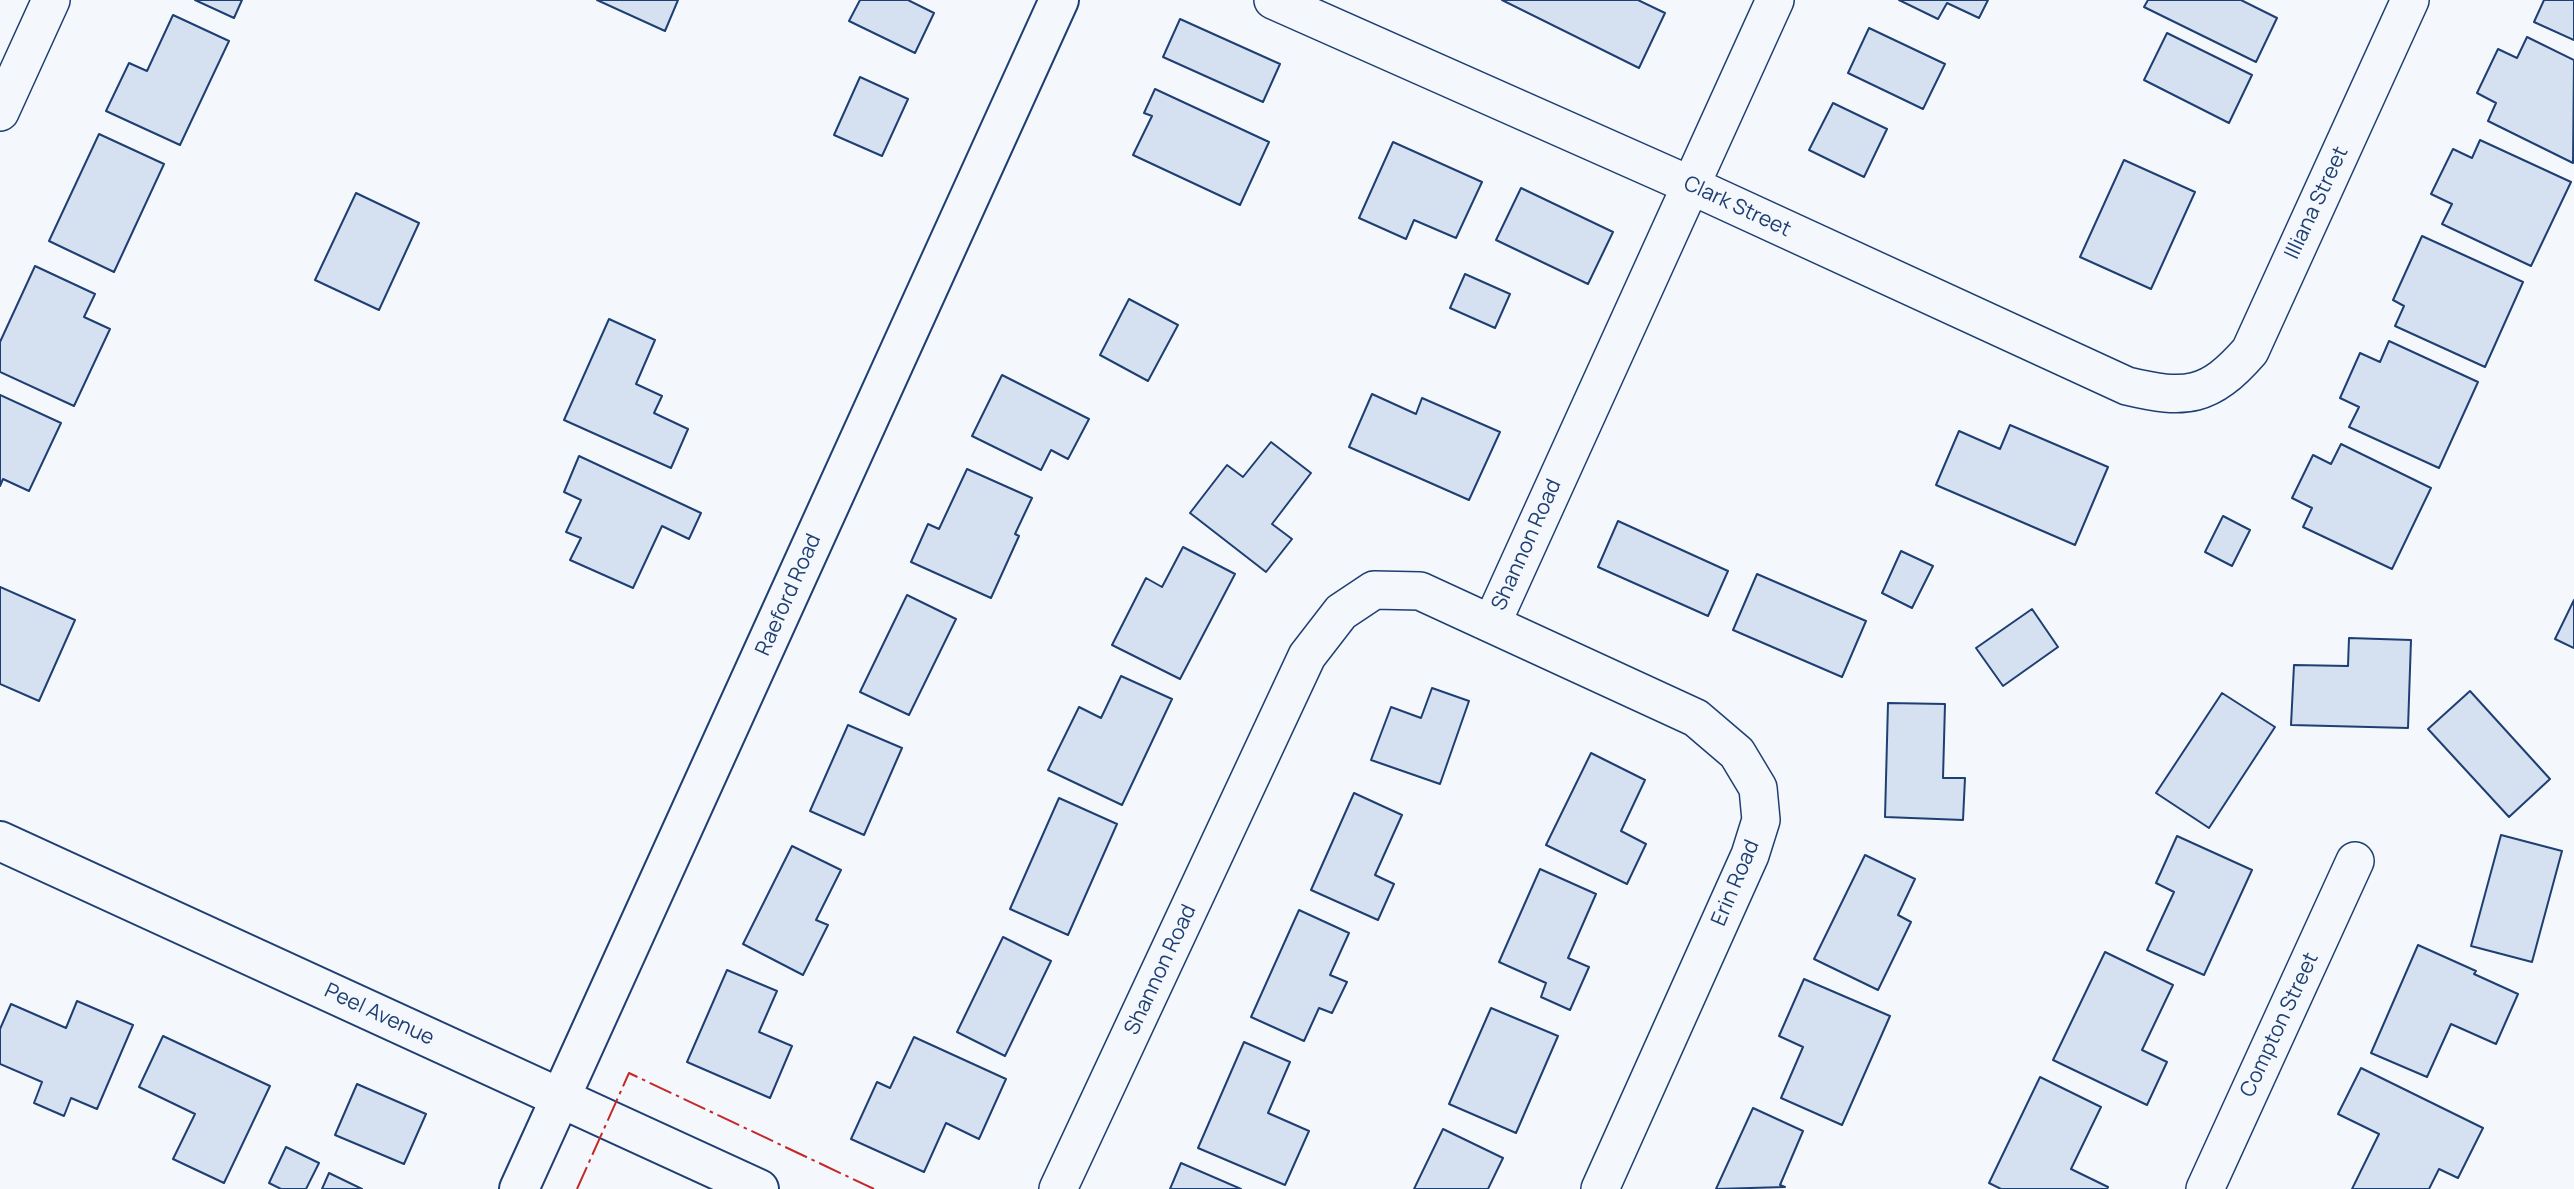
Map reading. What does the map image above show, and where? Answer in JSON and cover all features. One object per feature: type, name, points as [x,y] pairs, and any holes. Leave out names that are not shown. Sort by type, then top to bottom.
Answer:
[{"type":"street","points":[[0,112],[51,0]]},
{"type":"street","name":"Raeford Road","points":[[519,1189],[1059,0]]},
{"type":"street","name":"Clark Street","points":[[1273,0],[1690,185],[2127,386],[2163,394],[2204,390]]},
{"type":"street","name":"Shannon Road","points":[[1058,1189],[1307,656],[1341,612],[1374,590],[1420,591],[1492,623],[1775,0]]},
{"type":"street","name":"Illiana Street","points":[[2204,390],[2231,373],[2250,351],[2410,0]]},
{"type":"street","name":"Erin Road","points":[[1492,623],[1696,718],[1737,753],[1758,788],[1761,820],[1750,855],[1600,1189]]},
{"type":"street","name":"Peel Avenue","points":[[0,841],[759,1189]]},
{"type":"street","name":"Compton Street","points":[[2205,1189],[2355,862]]},
{"type":"building","points":[[195,0],[242,0],[234,18]]},
{"type":"building","points":[[597,0],[678,0],[665,31]]},
{"type":"building","points":[[860,0],[908,0],[934,13],[915,53],[849,21]]},
{"type":"building","points":[[1502,0],[1638,0],[1665,13],[1639,68]]},
{"type":"building","points":[[1899,0],[1988,0],[1979,18],[1947,3],[1938,19]]},
{"type":"building","points":[[2148,0],[2241,0],[2277,18],[2256,62],[2144,7]]},
{"type":"building","points":[[2544,0],[2574,0],[2574,40],[2534,22]]},
{"type":"building","points":[[173,15],[229,41],[180,145],[106,111],[129,63],[147,71]]},
{"type":"building","points":[[1180,19],[1280,64],[1263,102],[1163,57]]},
{"type":"building","points":[[1869,28],[1945,64],[1923,109],[1848,73]]},
{"type":"building","points":[[2167,33],[2252,75],[2229,123],[2144,80]]},
{"type":"building","points":[[2527,37],[2574,60],[2573,163],[2488,121],[2496,103],[2477,93],[2498,49],[2517,58]]},
{"type":"building","points":[[860,77],[908,99],[882,156],[834,135]]},
{"type":"building","points":[[1155,89],[1269,142],[1240,205],[1133,155],[1152,116],[1144,113]]},
{"type":"building","points":[[1833,103],[1887,129],[1864,177],[1809,150]]},
{"type":"building","points":[[99,134],[164,164],[114,272],[49,241]]},
{"type":"building","points":[[2480,140],[2571,182],[2531,266],[2442,224],[2452,204],[2431,194],[2453,149],[2472,158]]},
{"type":"building","points":[[1393,142],[1482,182],[1456,238],[1414,220],[1406,239],[1359,218]]},
{"type":"building","points":[[2124,160],[2195,192],[2151,289],[2080,257]]},
{"type":"building","points":[[1521,188],[1613,232],[1588,284],[1496,240]]},
{"type":"building","points":[[356,193],[419,223],[379,310],[315,280]]},
{"type":"building","points":[[2422,236],[2523,282],[2485,367],[2395,326],[2404,306],[2393,300]]},
{"type":"building","points":[[35,266],[95,294],[84,317],[110,329],[74,406],[0,372],[0,342]]},
{"type":"building","points":[[1465,274],[1510,294],[1495,328],[1450,308]]},
{"type":"building","points":[[1129,299],[1178,325],[1148,381],[1100,355]]},
{"type":"building","points":[[609,319],[655,340],[636,384],[662,396],[654,413],[688,429],[671,468],[564,420]]},
{"type":"building","points":[[2389,341],[2478,382],[2439,468],[2349,427],[2359,407],[2340,398],[2360,353],[2380,362]]},
{"type":"building","points":[[1002,375],[1089,419],[1068,459],[1051,450],[1041,470],[972,436]]},
{"type":"building","points":[[1372,394],[1416,414],[1422,398],[1500,432],[1469,500],[1349,447]]},
{"type":"building","points":[[0,395],[61,423],[29,491],[3,479],[0,486]]},
{"type":"building","points":[[2010,425],[2108,467],[2075,545],[1936,485],[1959,431],[2000,449]]},
{"type":"building","points":[[1271,442],[1311,473],[1272,524],[1292,539],[1266,572],[1190,513],[1227,465],[1243,477]]},
{"type":"building","points":[[2341,444],[2431,488],[2392,569],[2303,527],[2312,508],[2292,498],[2313,455],[2331,464]]},
{"type":"building","points":[[579,456],[701,513],[689,539],[662,526],[633,588],[570,560],[581,538],[566,532],[581,500],[564,492]]},
{"type":"building","points":[[967,469],[1032,498],[1015,534],[1019,536],[991,598],[911,562],[928,524],[939,529]]},
{"type":"building","points":[[2223,516],[2250,530],[2232,566],[2205,552]]},
{"type":"building","points":[[1618,521],[1728,571],[1708,616],[1598,567]]},
{"type":"building","points":[[1183,547],[1235,574],[1180,679],[1112,645],[1146,578],[1162,587]]},
{"type":"building","points":[[1901,551],[1933,566],[1912,608],[1882,593]]},
{"type":"building","points":[[1757,574],[1866,621],[1842,677],[1733,630]]},
{"type":"building","points":[[0,587],[75,620],[39,701],[0,684]]},
{"type":"building","points":[[907,595],[956,619],[909,715],[860,692]]},
{"type":"building","points":[[2574,600],[2574,648],[2555,639]]},
{"type":"building","points":[[2032,609],[2058,647],[2003,686],[1976,648]]},
{"type":"building","points":[[2349,638],[2411,640],[2408,728],[2291,725],[2294,665],[2348,666]]},
{"type":"building","points":[[1121,676],[1172,699],[1122,805],[1048,770],[1079,707],[1101,718]]},
{"type":"building","points":[[1432,688],[1469,701],[1440,784],[1371,760],[1391,707],[1421,718]]},
{"type":"building","points":[[2470,691],[2550,779],[2509,817],[2428,729]]},
{"type":"building","points":[[2222,693],[2275,727],[2209,828],[2156,793]]},
{"type":"building","points":[[1888,703],[1945,704],[1943,778],[1965,778],[1963,820],[1885,817]]},
{"type":"building","points":[[848,725],[902,748],[864,835],[810,811]]},
{"type":"building","points":[[1591,753],[1645,780],[1621,831],[1646,844],[1627,884],[1546,845]]},
{"type":"building","points":[[1354,793],[1402,815],[1375,875],[1394,884],[1378,920],[1311,890]]},
{"type":"building","points":[[1059,798],[1117,824],[1068,935],[1010,909]]},
{"type":"building","points":[[2501,835],[2562,851],[2532,962],[2471,946]]},
{"type":"building","points":[[2177,836],[2252,870],[2204,975],[2147,950],[2174,892],[2156,883]]},
{"type":"building","points":[[792,846],[841,870],[816,920],[828,925],[803,975],[743,944]]},
{"type":"building","points":[[1865,855],[1915,879],[1898,915],[1911,922],[1878,990],[1814,959]]},
{"type":"building","points":[[1540,869],[1596,894],[1568,958],[1589,967],[1570,1010],[1541,997],[1546,983],[1499,962]]},
{"type":"building","points":[[1299,910],[1349,933],[1330,975],[1347,982],[1332,1013],[1319,1008],[1304,1041],[1251,1017]]},
{"type":"building","points":[[1003,937],[1051,961],[1005,1056],[957,1032]]},
{"type":"building","points":[[2418,945],[2476,971],[2474,974],[2518,994],[2496,1044],[2451,1024],[2427,1077],[2371,1053]]},
{"type":"building","points":[[2105,952],[2173,985],[2142,1050],[2167,1062],[2147,1105],[2053,1060]]},
{"type":"building","points":[[727,970],[777,991],[759,1032],[792,1046],[770,1098],[687,1062]]},
{"type":"building","points":[[1804,979],[1890,1016],[1842,1125],[1781,1098],[1803,1047],[1779,1036]]},
{"type":"building","points":[[77,1001],[133,1025],[97,1109],[71,1098],[64,1116],[34,1103],[42,1082],[0,1064],[0,1029],[11,1004],[66,1028]]},
{"type":"building","points":[[1491,1008],[1558,1036],[1516,1133],[1449,1104]]},
{"type":"building","points":[[163,1036],[270,1086],[224,1183],[173,1159],[195,1114],[139,1087]]},
{"type":"building","points":[[914,1037],[1006,1079],[979,1139],[946,1123],[924,1172],[851,1139],[877,1082],[890,1088]]},
{"type":"building","points":[[1244,1042],[1290,1062],[1268,1113],[1309,1131],[1285,1185],[1198,1148]]},
{"type":"building","points":[[2361,1068],[2483,1128],[2458,1178],[2439,1169],[2429,1189],[2352,1189],[2379,1134],[2338,1114]]},
{"type":"building","points":[[2040,1077],[2101,1107],[2071,1169],[2108,1187],[2107,1189],[2001,1189],[1989,1183]]},
{"type":"building","points":[[357,1084],[426,1114],[404,1164],[335,1135]]},
{"type":"building","points":[[1753,1108],[1803,1131],[1780,1185],[1785,1187],[1716,1189]]},
{"type":"building","points":[[1443,1129],[1503,1158],[1488,1189],[1414,1189]]},
{"type":"building","points":[[286,1147],[319,1163],[306,1189],[281,1189],[269,1183]]},
{"type":"building","points":[[1181,1163],[1241,1189],[1170,1189]]},
{"type":"building","points":[[329,1173],[362,1189],[322,1189]]},
{"type":"power","points":[[577,1189],[629,1073],[874,1189]]}]
